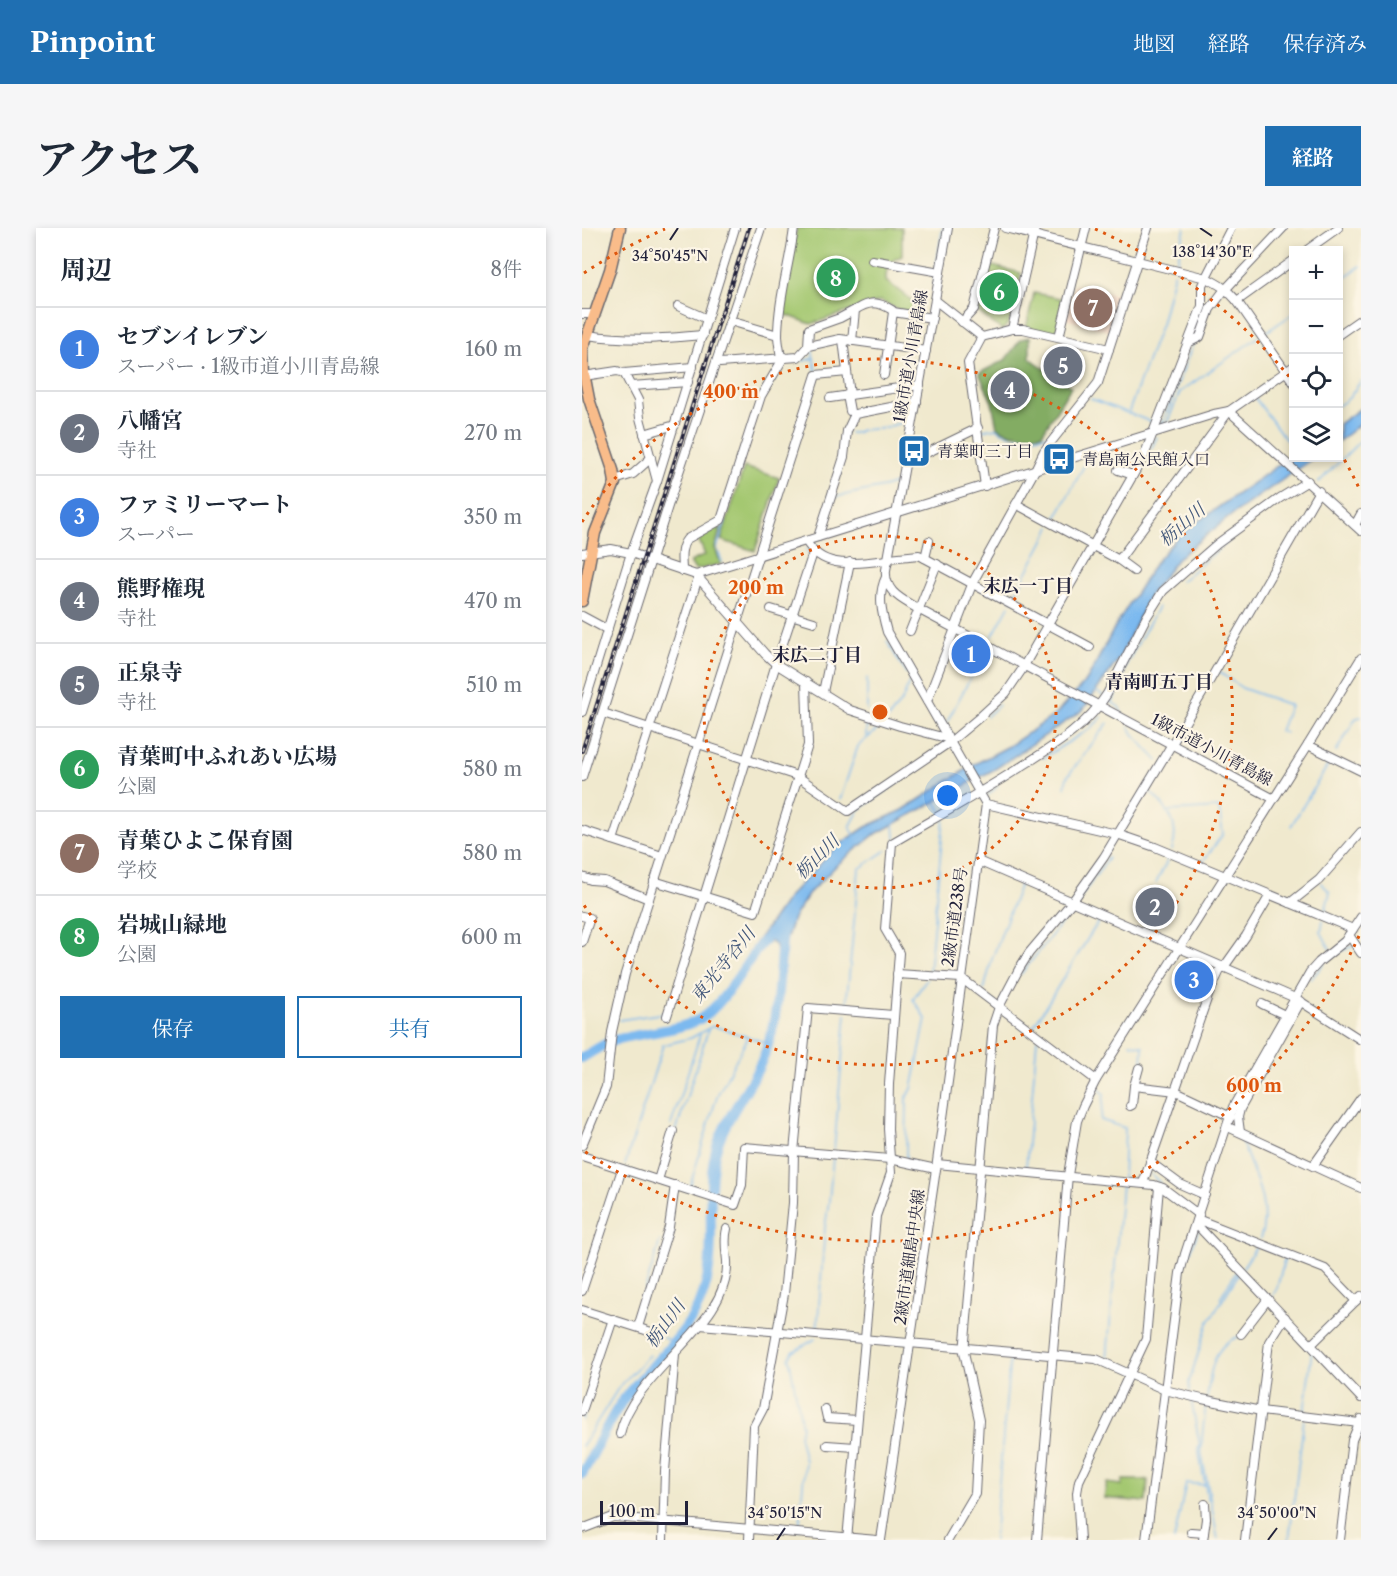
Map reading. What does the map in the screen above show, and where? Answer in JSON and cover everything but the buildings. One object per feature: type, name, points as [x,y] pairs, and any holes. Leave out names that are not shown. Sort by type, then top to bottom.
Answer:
[{"type":"main road","points":[[582,601],[587,553],[615,480],[614,470],[589,399],[584,376],[583,348],[610,270],[620,228]]},
{"type":"street","points":[[582,712],[631,553],[675,425],[735,228]]},
{"type":"street","points":[[582,777],[715,363],[761,228]]},
{"type":"street","points":[[682,572],[681,549],[683,544],[687,539],[721,520],[761,396],[783,358],[778,335],[794,228]]},
{"type":"street","name":"1級市道小川青島線","points":[[948,228],[886,577],[889,588],[918,609],[954,629],[1064,687],[1102,701],[1128,721],[1274,799]]},
{"type":"street","points":[[963,322],[974,309],[994,228]]},
{"type":"street","points":[[1005,228],[1034,232],[1081,247],[1208,279],[1224,287],[1237,301],[1261,336],[1289,368]]},
{"type":"street","points":[[1059,336],[1086,228]]},
{"type":"street","points":[[927,701],[973,582],[1044,451],[1098,383],[1134,259],[1148,228]]},
{"type":"street","points":[[603,713],[797,776],[848,811],[995,704],[1029,668],[1092,546],[1125,472],[1157,432],[1202,306],[1202,285],[1208,279],[1231,228]]},
{"type":"street","points":[[1188,343],[1200,337],[1210,309],[1224,287],[1283,228]]},
{"type":"street","points":[[1313,246],[1338,228]]},
{"type":"street","points":[[1012,329],[1034,232]]},
{"type":"street","points":[[872,260],[940,272]]},
{"type":"street","points":[[1237,301],[1289,263]]},
{"type":"street","points":[[935,300],[982,337]]},
{"type":"street","points":[[717,362],[798,357],[808,346],[810,329],[840,318],[869,303],[876,302],[887,306],[893,312],[932,318]]},
{"type":"street","points":[[678,306],[707,319]]},
{"type":"street","points":[[850,411],[846,372],[848,340],[855,310]]},
{"type":"street","points":[[884,375],[893,312]]},
{"type":"street","points":[[582,314],[594,315]]},
{"type":"street","points":[[1343,332],[1361,319]]},
{"type":"street","points":[[730,321],[778,335]]},
{"type":"street","points":[[985,486],[968,363],[982,337],[1012,329],[1059,336],[1109,348]]},
{"type":"street","points":[[587,334],[619,340],[703,335]]},
{"type":"street","points":[[808,346],[848,340],[926,351]]},
{"type":"street","points":[[584,376],[617,371],[624,373],[693,367]]},
{"type":"street","points":[[587,553],[611,549],[631,553],[697,576],[1229,411],[1289,370]]},
{"type":"street","points":[[582,1145],[606,1087],[612,1032],[625,974],[816,375],[846,372]]},
{"type":"street","points":[[624,373],[638,400],[644,434],[657,481]]},
{"type":"street","points":[[631,386],[688,382]]},
{"type":"street","points":[[830,398],[920,385]]},
{"type":"street","points":[[819,537],[844,457],[847,431],[855,414],[917,402]]},
{"type":"street","points":[[1229,411],[1358,528]]},
{"type":"street","points":[[1119,560],[1229,411]]},
{"type":"street","points":[[644,434],[675,425]]},
{"type":"street","points":[[906,463],[978,428]]},
{"type":"street","points":[[615,480],[633,474],[651,458]]},
{"type":"street","points":[[847,1539],[876,1216],[891,1173],[888,1129],[893,1015],[899,953],[885,928],[892,843],[1062,741],[1080,727],[1102,701],[1163,591],[1217,544],[1306,479]]},
{"type":"street","points":[[948,1540],[975,1494],[979,1420],[964,1348],[993,1025],[999,1007],[1029,953],[1072,902],[1104,857],[1159,762],[1202,694],[1319,491]]},
{"type":"street","points":[[1016,504],[1119,560],[1134,571]]},
{"type":"street","points":[[1358,528],[1361,514]]},
{"type":"street","points":[[806,541],[813,553],[831,563],[919,555],[973,582],[1090,647]]},
{"type":"street","points":[[925,558],[929,541]]},
{"type":"street","points":[[667,1016],[700,896],[743,759],[774,662],[813,553]]},
{"type":"street","points":[[823,692],[850,562]]},
{"type":"street","points":[[910,631],[937,564]]},
{"type":"street","points":[[697,576],[774,662],[850,710],[948,740]]},
{"type":"street","points":[[613,840],[697,576]]},
{"type":"street","points":[[886,577],[880,588],[883,619],[887,632],[986,804],[1117,834],[1225,876],[1324,917],[1351,932],[1361,952]]},
{"type":"street","points":[[771,609],[814,622]]},
{"type":"street","points":[[582,616],[608,630]]},
{"type":"street","points":[[1036,1540],[1068,1175],[1077,1121],[1096,1080],[1361,658]]},
{"type":"street","points":[[654,881],[759,914],[808,741],[806,682]]},
{"type":"street","points":[[1308,745],[1361,771]]},
{"type":"street","name":"2級市道238号","points":[[961,978],[986,804]]},
{"type":"street","points":[[582,830],[662,856]]},
{"type":"street","points":[[1290,903],[1319,880],[1361,832]]},
{"type":"street","points":[[978,861],[1298,999],[1361,1040]]},
{"type":"street","points":[[582,877],[604,881],[649,898]]},
{"type":"street","points":[[1143,1183],[1208,996],[1223,966],[1246,936],[1270,895]]},
{"type":"street","points":[[582,916],[590,918],[582,942]]},
{"type":"street","points":[[1240,1132],[1238,1116],[1240,1108],[1310,972],[1351,932],[1361,917]]},
{"type":"street","points":[[897,974],[961,978],[1096,1080]]},
{"type":"street","name":"2級市道細島中央線","points":[[879,1540],[911,1344],[961,978]]},
{"type":"street","points":[[1146,1540],[1180,1273],[1233,1107],[1285,1015],[1298,999]]},
{"type":"street","points":[[1262,1004],[1285,1015]]},
{"type":"street","points":[[749,1540],[754,1426],[763,1409],[784,1294],[793,1203],[794,1152],[808,1008],[893,1015]]},
{"type":"street","points":[[1130,1106],[1139,1068]]},
{"type":"street","points":[[1134,1086],[1176,1091],[1231,1117]]},
{"type":"street","points":[[1313,1166],[1361,1098]]},
{"type":"street","points":[[1228,1127],[1361,1188]]},
{"type":"street","points":[[658,1180],[673,1131]]},
{"type":"street","points":[[582,1156],[735,1205],[742,1185],[744,1147],[890,1159],[936,1166],[1068,1175],[1143,1183],[1159,1187],[1197,1219],[1361,1398]]},
{"type":"street","points":[[1150,1162],[1180,1184],[1206,1195]]},
{"type":"street","points":[[582,1292],[622,1169]]},
{"type":"street","points":[[638,1327],[669,1227],[675,1185]]},
{"type":"street","points":[[1080,1540],[1077,1493],[1079,1481],[1146,1339],[1159,1187]]},
{"type":"street","points":[[1197,1219],[1325,1269],[1359,1299],[1311,1345]]},
{"type":"street","points":[[620,1434],[622,1424],[634,1402],[700,1325],[717,1300],[725,1278],[727,1229]]},
{"type":"street","points":[[1241,1334],[1268,1299]]},
{"type":"street","points":[[582,1310],[661,1335]]},
{"type":"street","points":[[1245,1540],[1269,1342],[1285,1317]]},
{"type":"street","points":[[582,1412],[613,1319]]},
{"type":"street","points":[[700,1325],[1096,1359],[1166,1390],[1261,1411],[1360,1421],[1352,1440],[1340,1540]]},
{"type":"street","points":[[663,1540],[665,1471],[675,1354]]},
{"type":"street","points":[[825,1408],[827,1418],[857,1420]]},
{"type":"street","points":[[828,1445],[855,1447]]},
{"type":"street","points":[[1191,1532],[1203,1537],[1206,1519],[1205,1504]]},
{"type":"street","points":[[582,1529],[613,1517],[879,1540]]},
{"type":"shaded area","points":[[1074,285],[1120,296],[1109,331],[1066,319]]},
{"type":"green space","points":[[797,228],[902,228],[902,256],[889,265],[886,281],[918,305],[917,314],[904,312],[880,301],[811,324],[784,314],[785,284]]},
{"type":"green space","points":[[988,265],[1021,273],[1009,323],[1002,330],[977,311]]},
{"type":"green space","points":[[1034,293],[1065,299],[1056,334],[1026,328]]},
{"type":"green space","points":[[1030,337],[1030,358],[1071,387],[1042,434],[1019,435],[997,427],[992,402],[979,373],[1005,360],[1021,339]]},
{"type":"green space","points":[[744,467],[779,478],[755,551],[721,540]]},
{"type":"green space","points":[[721,527],[715,548],[721,564],[695,570],[690,562],[705,555],[698,538]]},
{"type":"green space","points":[[1123,1480],[1148,1480],[1146,1502],[1104,1498],[1107,1483],[1122,1485]]},
{"type":"water","points":[[1361,408],[1361,423],[1343,438],[1343,421]]},
{"type":"water","points":[[1289,458],[1289,462],[1308,462],[1233,514],[1179,557],[1151,593],[1120,657],[1083,710],[995,769],[874,835],[838,864],[810,892],[793,918],[782,954],[777,953],[776,946],[769,941],[758,952],[752,949],[789,896],[837,846],[866,827],[903,810],[973,765],[1009,746],[1056,714],[1087,680],[1116,625],[1155,563],[1180,534]]},
{"type":"waterway","points":[[936,267],[943,228]]},
{"type":"waterway","points":[[1176,266],[1185,228]]},
{"type":"waterway","points":[[1343,278],[1361,266]]},
{"type":"waterway","points":[[1129,411],[1161,324],[1174,273]]},
{"type":"waterway","points":[[933,285],[935,274]]},
{"type":"waterway","points":[[1265,333],[1289,316]]},
{"type":"waterway","points":[[1161,426],[1166,425],[1180,392],[1258,337]]},
{"type":"waterway","points":[[1161,427],[1193,344]]},
{"type":"waterway","points":[[812,349],[816,371]]},
{"type":"waterway","points":[[803,361],[814,358]]},
{"type":"waterway","points":[[1343,402],[1361,381]]},
{"type":"waterway","points":[[1255,398],[1286,440],[1289,438]]},
{"type":"waterway","points":[[1091,399],[1154,423]]},
{"type":"waterway","points":[[850,433],[884,428],[907,421]]},
{"type":"waterway","points":[[980,431],[996,428],[1022,438],[1051,435]]},
{"type":"waterway","points":[[1151,449],[1157,437]]},
{"type":"waterway","points":[[1319,482],[1361,440]]},
{"type":"waterway","points":[[1055,520],[1086,462]]},
{"type":"waterway","points":[[835,497],[896,483]]},
{"type":"waterway","points":[[1300,491],[1306,488]]},
{"type":"waterway","points":[[722,562],[717,548],[725,521]]},
{"type":"waterway","points":[[1012,600],[1051,527]]},
{"type":"waterway","points":[[1181,581],[1230,540]]},
{"type":"waterway","points":[[806,549],[809,554]]},
{"type":"waterway","points":[[992,637],[1009,606]]},
{"type":"waterway","points":[[1113,702],[1127,663],[1158,607]]},
{"type":"waterway","points":[[887,641],[906,673]]},
{"type":"waterway","points":[[946,724],[983,654]]},
{"type":"waterway","points":[[1219,672],[1242,688],[1290,705],[1280,731],[1286,733]]},
{"type":"waterway","points":[[867,678],[867,710]]},
{"type":"waterway","points":[[888,719],[903,699],[910,680]]},
{"type":"waterway","points":[[1094,690],[1103,696]]},
{"type":"waterway","points":[[1107,699],[1119,707],[1122,714]]},
{"type":"waterway","points":[[987,716],[999,705]]},
{"type":"waterway","points":[[1043,758],[1091,728],[1102,717]]},
{"type":"waterway","points":[[1336,752],[1356,718],[1361,717]]},
{"type":"waterway","points":[[866,737],[867,718]]},
{"type":"waterway","points":[[1065,787],[1067,777],[1108,723]]},
{"type":"waterway","points":[[840,800],[858,746],[883,725]]},
{"type":"waterway","points":[[1129,726],[1133,734],[1158,761]]},
{"type":"waterway","points":[[1291,826],[1331,760]]},
{"type":"waterway","points":[[855,836],[850,827],[859,810],[904,778]]},
{"type":"waterway","points":[[988,795],[998,786]]},
{"type":"waterway","points":[[1148,790],[1161,803],[1173,824],[1175,832],[1172,850]]},
{"type":"waterway","points":[[936,802],[941,811]]},
{"type":"waterway","points":[[1169,811],[1219,808],[1223,834],[1202,863]]},
{"type":"waterway","points":[[929,972],[944,818]]},
{"type":"waterway","points":[[894,822],[895,838]]},
{"type":"waterway","points":[[846,1007],[859,869],[887,850]]},
{"type":"waterway","points":[[1156,883],[1169,857]]},
{"type":"waterway","points":[[1078,901],[1108,858]]},
{"type":"waterway","points":[[1321,883],[1330,892],[1325,912]]},
{"type":"waterway","points":[[984,990],[992,959],[1020,884]]},
{"type":"waterway","points":[[1021,974],[1074,907]]},
{"type":"waterway","points":[[1033,1027],[1100,919]]},
{"type":"waterway","points":[[1323,920],[1321,932],[1330,949]]},
{"type":"waterway","name":"東光寺谷川","points":[[582,1058],[614,1040],[672,1029],[700,1019],[718,1003],[764,940]]},
{"type":"waterway","name":"栃山川","points":[[582,1474],[623,1400],[686,1327],[700,1302],[706,1285],[711,1248],[711,1191],[715,1154],[723,1132],[765,1054],[774,1022],[782,940]]},
{"type":"waterway","points":[[1338,952],[1353,946]]},
{"type":"waterway","points":[[1311,979],[1325,962]]},
{"type":"waterway","points":[[906,1158],[907,1097],[912,1089],[926,1019],[913,999],[927,979]]},
{"type":"waterway","points":[[619,1020],[665,1013]]},
{"type":"waterway","points":[[834,1150],[846,1014]]},
{"type":"waterway","points":[[625,1165],[663,1045],[691,1038],[713,1026],[768,1043]]},
{"type":"waterway","points":[[676,1131],[708,1030]]},
{"type":"waterway","points":[[671,1125],[700,1035]]},
{"type":"waterway","points":[[690,1186],[717,1096],[748,1037]]},
{"type":"waterway","points":[[1026,1167],[1037,1039]]},
{"type":"waterway","points":[[1130,1043],[1143,1046],[1142,1066]]},
{"type":"waterway","points":[[1141,1073],[1142,1083]]},
{"type":"waterway","points":[[1096,1085],[1104,1094],[1101,1120],[1125,1128],[1123,1179]]},
{"type":"waterway","points":[[1240,1137],[1262,1200],[1264,1213],[1260,1239]]},
{"type":"waterway","points":[[817,1332],[833,1158]]},
{"type":"waterway","points":[[1151,1174],[1160,1183]]},
{"type":"waterway","points":[[1107,1359],[1122,1184]]},
{"type":"waterway","points":[[1190,1253],[1198,1231]]},
{"type":"waterway","points":[[635,1322],[660,1241]]},
{"type":"waterway","points":[[1243,1267],[1257,1246]]},
{"type":"waterway","points":[[1272,1297],[1277,1288],[1285,1257]]},
{"type":"waterway","points":[[1221,1299],[1237,1271]]},
{"type":"waterway","points":[[1190,1392],[1189,1382],[1208,1323],[1239,1273]]},
{"type":"waterway","points":[[592,1367],[608,1320]]},
{"type":"waterway","points":[[1207,1398],[1211,1371],[1218,1354],[1229,1341],[1238,1337]]},
{"type":"waterway","points":[[663,1338],[674,1341]]},
{"type":"waterway","points":[[799,1530],[805,1461],[799,1435],[802,1427],[789,1358],[793,1352],[815,1339]]},
{"type":"waterway","points":[[1304,1414],[1312,1350]]},
{"type":"waterway","points":[[582,1446],[619,1387],[649,1355]]},
{"type":"waterway","points":[[994,1540],[1010,1356]]},
{"type":"waterway","points":[[1191,1399],[1218,1540]]},
{"type":"waterway","points":[[1205,1485],[1198,1448],[1202,1447],[1206,1403]]},
{"type":"waterway","points":[[582,1420],[584,1413]]},
{"type":"waterway","points":[[1289,1540],[1304,1419]]},
{"type":"waterway","points":[[1174,1540],[1186,1483],[1205,1485],[1208,1500]]},
{"type":"railway","points":[[582,751],[749,228]]},
{"type":"place","name":"岩城山緑地","points":[[836,278]]},
{"type":"place","name":"青葉町中ふれあい広場","points":[[999,292]]},
{"type":"place","name":"青葉ひよこ保育園","points":[[1093,308]]},
{"type":"place","name":"正泉寺","points":[[1063,366]]},
{"type":"place","name":"熊野権現","points":[[1010,390]]},
{"type":"place","name":"青葉町三丁目","points":[[914,451]]},
{"type":"place","name":"青島南公民館入口","points":[[1059,459]]},
{"type":"place","name":"セブンイレブン","points":[[971,654]]},
{"type":"place","name":"八幡宮","points":[[1155,907]]},
{"type":"place","name":"ファミリーマート","points":[[1194,980]]},
{"type":"district","name":"末広一丁目","points":[[1028,586]]},
{"type":"district","name":"末広二丁目","points":[[817,655]]},
{"type":"district","name":"青南町五丁目","points":[[1159,682]]}]
